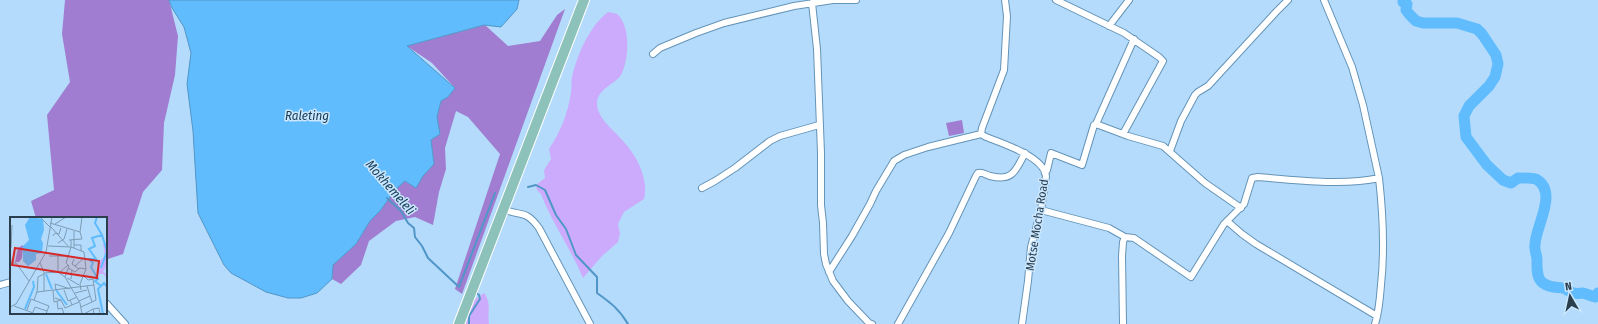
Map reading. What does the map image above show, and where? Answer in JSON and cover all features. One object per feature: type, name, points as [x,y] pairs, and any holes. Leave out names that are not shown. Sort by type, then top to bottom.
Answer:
[{"type":"main road","points":[[459,324],[584,0]]},
{"type":"street","points":[[653,54],[660,48],[724,23],[774,10],[812,3],[833,0],[856,0]]},
{"type":"street","points":[[829,272],[852,236],[894,161],[904,155],[928,147],[982,134],[982,128],[1004,70],[1007,16],[1005,0]]},
{"type":"street","points":[[1056,0],[1134,40],[1163,61],[1123,134]]},
{"type":"street","points":[[1109,26],[1129,0]]},
{"type":"street","points":[[1170,151],[1181,121],[1195,95],[1208,86],[1288,0]]},
{"type":"street","points":[[1324,0],[1352,67],[1363,105],[1379,178],[1383,216],[1384,257],[1375,324]]},
{"type":"street","points":[[812,3],[817,49],[821,153],[821,205],[824,254],[829,272],[839,290],[868,324]]},
{"type":"street","points":[[1045,173],[1051,153],[1082,165],[1094,125],[1096,124],[1134,40]]},
{"type":"street","points":[[1096,124],[1123,134],[1158,143],[1170,151],[1205,183],[1241,208]]},
{"type":"street","points":[[702,188],[716,181],[780,136],[819,125]]},
{"type":"street","name":"Motse Mocha Road","points":[[982,134],[1025,153],[1045,173],[1041,210],[1031,247],[1022,324]]},
{"type":"street","points":[[898,324],[948,233],[978,173],[1006,178],[1011,176],[1025,153]]},
{"type":"street","points":[[1041,210],[1109,228],[1125,237],[1134,238],[1191,277],[1227,221],[1241,208],[1246,198],[1251,181],[1255,177],[1318,182],[1379,178]]},
{"type":"street","points":[[503,209],[510,212],[523,213],[532,218],[536,223],[590,324]]},
{"type":"street","points":[[1227,221],[1256,244],[1377,316]]},
{"type":"street","points":[[1123,324],[1122,256],[1125,237]]},
{"type":"street","points":[[0,285],[10,282]]},
{"type":"street","points":[[107,304],[125,324]]},
{"type":"shaded area","points":[[65,0],[169,0],[178,36],[175,75],[164,123],[162,170],[143,192],[123,254],[108,259],[107,217],[36,217],[31,201],[54,190],[47,115],[70,82],[62,34]]},
{"type":"shaded area","points":[[565,9],[462,294],[455,289],[500,154],[468,117],[456,111],[445,148],[446,169],[439,192],[433,225],[415,217],[396,221],[369,241],[361,265],[341,284],[332,279],[333,265],[356,244],[370,221],[380,211],[395,190],[404,181],[416,188],[423,176],[434,164],[431,140],[440,134],[437,117],[441,101],[448,97],[455,88],[432,63],[407,46],[485,25],[508,46],[540,41],[557,15]]},
{"type":"shaded area","points":[[608,12],[617,14],[622,19],[625,26],[627,34],[626,61],[621,75],[603,90],[598,97],[597,108],[602,118],[633,154],[641,168],[645,191],[644,199],[624,212],[618,224],[620,234],[618,242],[602,256],[583,278],[545,205],[541,194],[537,190],[536,185],[545,178],[544,170],[551,159],[549,149],[566,115],[571,92],[572,75],[582,48],[596,24]]},
{"type":"shaded area","points":[[962,120],[964,133],[949,136],[946,123]]},
{"type":"shaded area","points":[[484,293],[489,304],[489,324],[466,324],[474,300]]},
{"type":"water","name":"Raleting","points":[[169,0],[519,0],[517,9],[501,27],[484,25],[407,46],[455,88],[448,97],[441,101],[437,117],[440,134],[431,140],[434,164],[423,176],[416,188],[405,181],[395,190],[380,211],[370,221],[356,244],[333,265],[332,279],[317,293],[301,298],[288,298],[266,292],[231,273],[224,265],[198,213],[193,131],[187,84],[191,53],[184,27],[172,8]]},
{"type":"waterway","points":[[1403,0],[1403,2],[1407,4],[1406,10],[1416,21],[1423,23],[1457,23],[1477,29],[1496,55],[1498,64],[1495,77],[1489,86],[1469,106],[1464,116],[1466,137],[1487,165],[1503,180],[1511,183],[1518,178],[1533,178],[1543,185],[1546,192],[1546,201],[1535,247],[1537,272],[1541,281],[1548,286],[1563,288],[1573,293],[1583,293],[1595,297],[1598,293]]},
{"type":"waterway","name":"Mokhemeleli","points":[[528,187],[536,185],[545,190],[556,215],[566,229],[576,255],[597,277],[597,293],[614,307],[628,324]]},
{"type":"waterway","name":"Mokhemeleli","points":[[387,198],[401,211],[408,223],[414,228],[415,237],[422,246],[428,258],[459,287],[495,193]]},
{"type":"waterway","points":[[469,324],[469,316],[480,299],[479,295],[475,292]]}]
